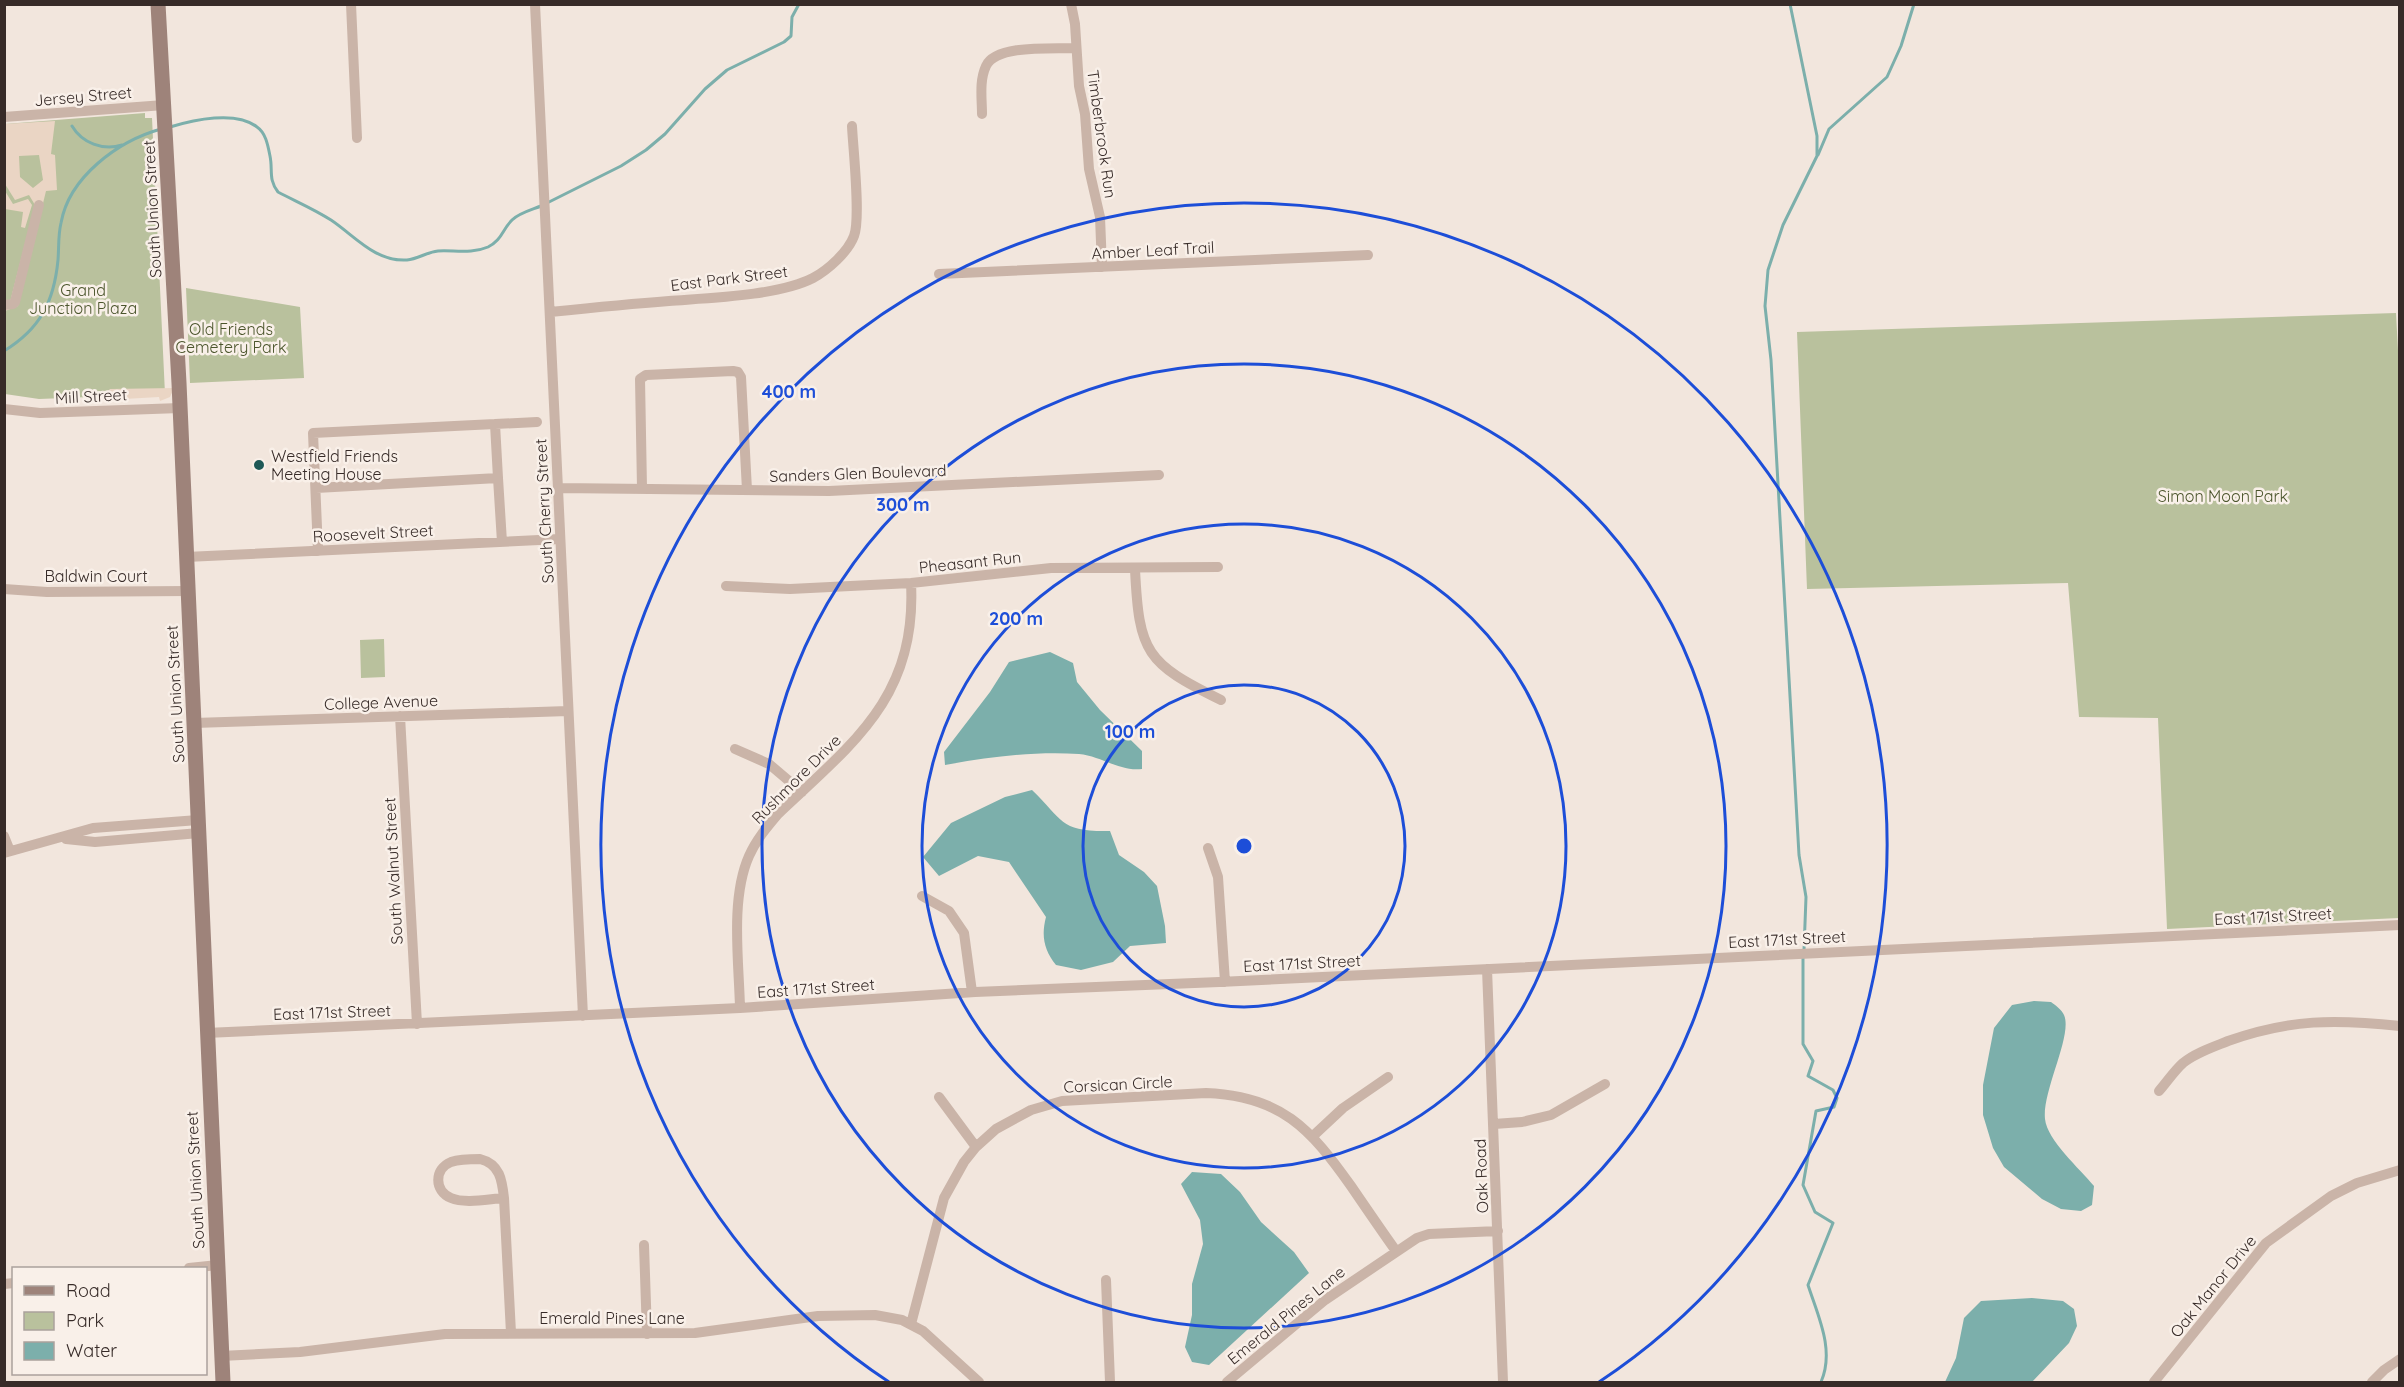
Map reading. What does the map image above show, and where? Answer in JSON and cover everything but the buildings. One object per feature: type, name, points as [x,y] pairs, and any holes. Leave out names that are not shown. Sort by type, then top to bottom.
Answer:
[{"type":"street","name":"South Union Street","points":[[158,4],[180,408],[199,827],[214,1274],[223,1383]]},
{"type":"street","points":[[351,4],[357,138]]},
{"type":"street","name":"South Cherry Street","points":[[535,4],[583,1016]]},
{"type":"street","name":"Timberbrook Run","points":[[1071,4],[1078,86],[1085,114],[1089,169],[1100,217],[1102,267]]},
{"type":"street","points":[[982,114],[984,73],[988,62],[993,58],[1013,51],[1076,48]]},
{"type":"street","name":"Jersey Street","points":[[4,117],[164,111]]},
{"type":"street","name":"East Park Street","points":[[550,312],[727,296],[786,287],[814,278],[832,264],[855,234],[852,126]]},
{"type":"street","points":[[4,305],[15,302],[39,205]]},
{"type":"street","name":"Amber Leaf Trail","points":[[939,274],[1368,255]]},
{"type":"street","points":[[642,488],[640,379],[646,375],[733,371],[738,372],[741,376],[747,490]]},
{"type":"street","name":"Mill Street","points":[[4,409],[40,413],[180,408]]},
{"type":"street","points":[[318,551],[313,433],[537,422]]},
{"type":"street","points":[[495,424],[502,542]]},
{"type":"street","name":"Sanders Glen Boulevard","points":[[558,488],[829,491],[1159,475]]},
{"type":"street","points":[[316,488],[498,478]]},
{"type":"street","name":"Roosevelt Street","points":[[186,557],[560,539]]},
{"type":"street","name":"Pheasant Run","points":[[726,586],[790,589],[911,583],[1052,568],[1218,567]]},
{"type":"street","points":[[1135,569],[1139,627],[1153,655],[1176,677],[1221,700]]},
{"type":"street","name":"Rushmore Drive","points":[[740,1008],[739,890],[749,856],[766,827],[862,734],[891,692],[908,642],[912,605],[911,583]]},
{"type":"street","name":"Baldwin Court","points":[[4,589],[47,592],[188,591]]},
{"type":"street","name":"College Avenue","points":[[194,723],[568,711]]},
{"type":"street","name":"South Walnut Street","points":[[400,716],[417,1024]]},
{"type":"street","points":[[735,748],[769,764],[802,792]]},
{"type":"street","points":[[4,836],[7,852],[60,839],[95,842],[199,827]]},
{"type":"street","points":[[1208,848],[1218,877],[1225,982]]},
{"type":"street","points":[[922,896],[949,911],[964,933],[972,992]]},
{"type":"street","name":"East 171st Street","points":[[206,1033],[740,1008],[972,992],[1225,982],[2400,925]]},
{"type":"street","name":"Oak Road","points":[[1487,969],[1503,1383]]},
{"type":"street","points":[[2158,1090],[2184,1062],[2210,1048],[2275,1027],[2316,1021],[2355,1021],[2400,1026]]},
{"type":"street","points":[[1313,1136],[1343,1108],[1388,1077]]},
{"type":"street","points":[[1494,1124],[1522,1122],[1551,1115],[1605,1084]]},
{"type":"street","name":"Corsican Circle","points":[[911,1324],[944,1198],[958,1170],[976,1147],[996,1129],[1013,1118],[1062,1101],[1206,1094],[1237,1096],[1268,1105],[1293,1120],[1313,1136],[1396,1251]]},
{"type":"street","points":[[939,1097],[976,1147]]},
{"type":"street","points":[[504,1198],[454,1200],[439,1187],[440,1171],[444,1166],[455,1161],[486,1161],[499,1172],[504,1198],[511,1333]]},
{"type":"street","name":"Oak Manor Drive","points":[[2154,1383],[2266,1243],[2331,1196],[2357,1183],[2400,1170]]},
{"type":"street","name":"Emerald Pines Lane","points":[[1227,1383],[1325,1300],[1417,1238],[1429,1234],[1498,1232]]},
{"type":"street","points":[[644,1245],[647,1334]]},
{"type":"street","points":[[1106,1280],[1110,1383]]},
{"type":"street","name":"Emerald Pines Lane","points":[[221,1356],[300,1352],[415,1336],[511,1333],[695,1333],[786,1320],[854,1314],[888,1316],[911,1324],[930,1337],[979,1383]]},
{"type":"street","points":[[2372,1383],[2384,1370],[2400,1359]]},
{"type":"green space","name":"Grand Junction Plaza","points":[[145,113],[145,118],[152,118],[165,394],[39,399],[5,394],[5,124]]},
{"type":"green space","name":"Old Friends Cemetery Park","points":[[186,288],[300,307],[304,378],[190,383]]},
{"type":"green space","name":"Simon Moon Park","points":[[2396,313],[2400,388],[2399,918],[2167,929],[2158,718],[2079,717],[2068,583],[1807,589],[1797,332]]},
{"type":"green space","points":[[384,639],[385,677],[361,678],[360,640]]},
{"type":"shaded area","points":[[55,121],[51,154],[55,155],[57,190],[46,191],[18,306],[5,311],[5,302],[10,302],[35,205],[29,195],[15,200],[5,184],[4,124]],"holes":[[[39,155],[43,180],[33,188],[20,177],[19,156]]]},
{"type":"shaded area","points":[[5,191],[13,204],[28,199],[32,205],[25,228],[21,227],[23,212],[5,209]]},
{"type":"shaded area","points":[[174,388],[170,397],[160,401],[159,397],[107,400],[106,393],[110,389]]},
{"type":"water","points":[[1050,652],[1073,663],[1077,682],[1100,710],[1142,751],[1142,769],[1126,768],[1087,755],[1062,753],[1012,755],[945,765],[944,752],[990,692],[1009,662]]},
{"type":"water","points":[[1032,790],[1058,817],[1072,827],[1110,831],[1119,855],[1144,872],[1157,886],[1166,943],[1130,946],[1113,962],[1081,970],[1056,965],[1045,942],[1046,917],[1009,862],[978,856],[939,876],[923,857],[951,823],[1005,797]]},
{"type":"water","points":[[2034,1001],[2051,1002],[2064,1015],[2066,1024],[2064,1036],[2045,1107],[2045,1119],[2058,1145],[2094,1186],[2092,1205],[2081,1211],[2061,1209],[2042,1199],[2004,1167],[1993,1148],[1983,1115],[1983,1085],[1994,1028],[2012,1005]]},
{"type":"water","points":[[1192,1172],[1221,1174],[1240,1192],[1261,1222],[1294,1252],[1309,1273],[1209,1365],[1192,1362],[1185,1347],[1192,1315],[1192,1284],[1203,1244],[1200,1220],[1181,1184]]},
{"type":"water","points":[[2032,1298],[2063,1301],[2074,1309],[2077,1326],[2069,1343],[2032,1382],[1945,1382],[1956,1358],[1964,1318],[1981,1301]]},
{"type":"waterway","points":[[547,203],[621,166],[646,150],[665,134],[705,89],[727,70],[784,42],[791,36],[792,17],[799,4]]},
{"type":"waterway","points":[[1790,4],[1817,136],[1817,156],[1783,225],[1768,270],[1765,306],[1771,360],[1799,855],[1806,897],[1804,950]]},
{"type":"waterway","points":[[1818,155],[1829,129],[1887,77],[1901,46],[1914,4]]},
{"type":"waterway","points":[[170,127],[214,118],[238,119],[257,127],[266,140],[272,179],[278,192],[331,220],[366,247],[396,260],[407,260],[438,251],[469,251],[488,247],[499,238],[515,218],[541,206]]},
{"type":"waterway","points":[[72,126],[81,137],[94,144],[108,147],[122,145]]},
{"type":"waterway","points":[[4,351],[36,324],[49,301],[56,275],[61,223],[74,191],[85,176],[113,152],[128,142],[161,129]]},
{"type":"waterway","points":[[1803,957],[1803,1044],[1813,1061],[1808,1076],[1833,1090],[1837,1098],[1834,1107],[1816,1111],[1803,1185],[1815,1212],[1833,1223],[1808,1285],[1826,1345],[1825,1370],[1821,1382]]},
{"type":"place","name":"Westfield Friends Meeting House","points":[[259,465]]}]
